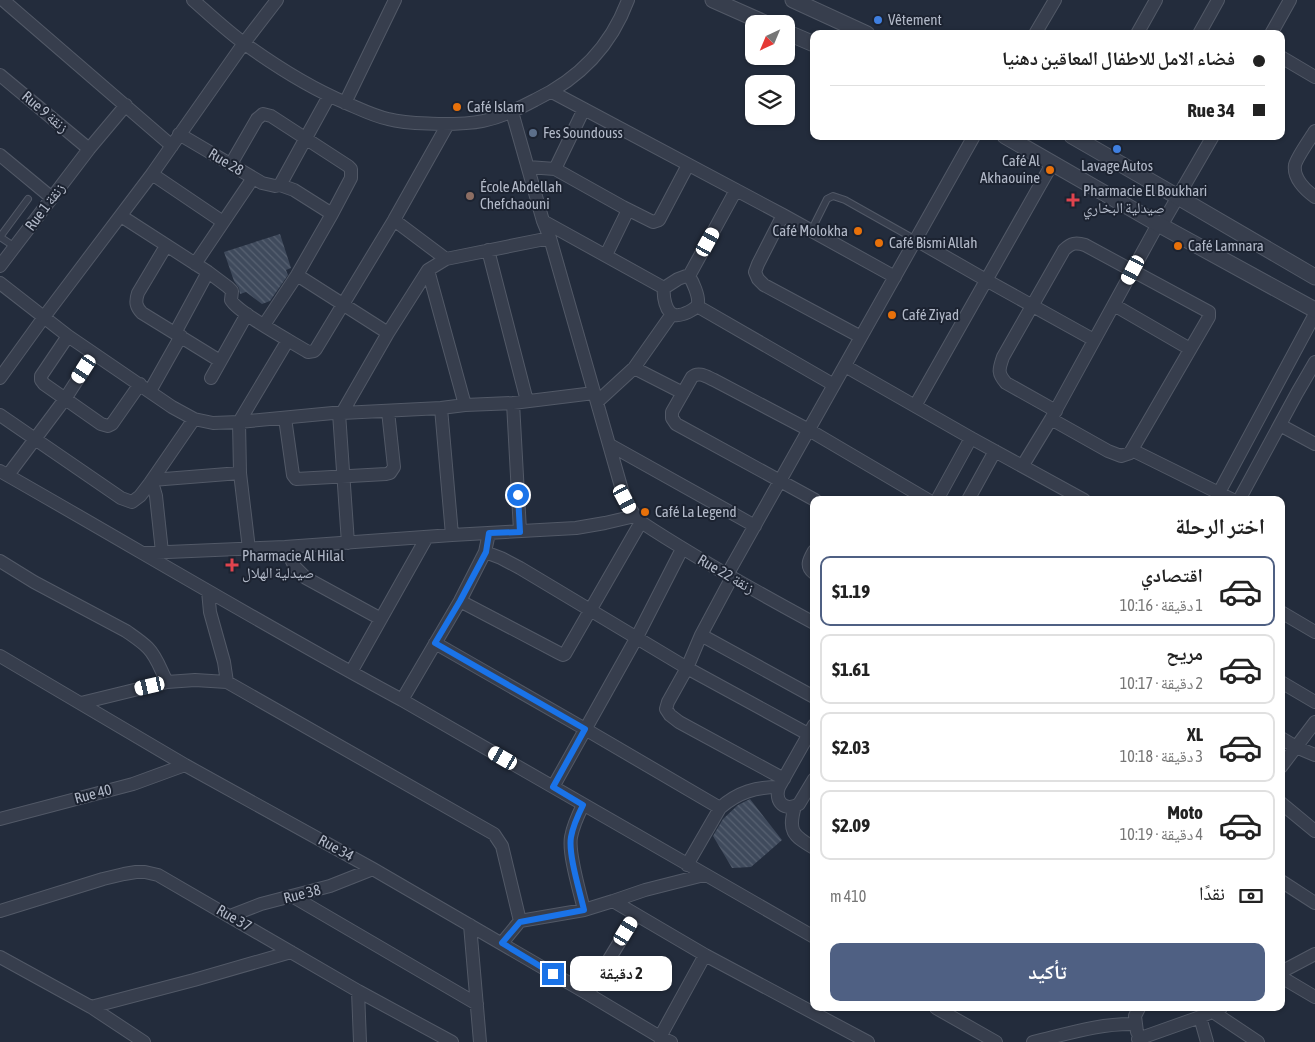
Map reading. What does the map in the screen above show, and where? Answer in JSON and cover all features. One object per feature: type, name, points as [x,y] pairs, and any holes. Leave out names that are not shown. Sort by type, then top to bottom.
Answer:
[{"type":"street","points":[[193,0],[244,44],[308,85],[329,96],[375,116],[391,120],[448,124],[485,121],[512,112],[566,83],[605,44],[617,26],[628,0]]},
{"type":"street","points":[[0,378],[152,174],[277,0]]},
{"type":"street","points":[[345,103],[395,0]]},
{"type":"street","points":[[713,0],[747,15]]},
{"type":"street","points":[[793,0],[858,30]]},
{"type":"street","points":[[1037,30],[1055,0]]},
{"type":"street","points":[[1139,30],[1156,0]]},
{"type":"street","points":[[1201,30],[1218,0]]},
{"type":"street","points":[[1273,30],[1290,0]]},
{"type":"street","points":[[3,4],[126,105],[172,146]]},
{"type":"street","points":[[795,36],[810,42]]},
{"type":"street","points":[[1285,59],[1315,77]]},
{"type":"street","name":"Rue 9 زنقة","points":[[0,75],[89,149]]},
{"type":"street","points":[[552,92],[895,277]]},
{"type":"street","points":[[277,185],[329,96]]},
{"type":"street","name":"Rue 1 زنقة","points":[[0,266],[89,149],[126,105]]},
{"type":"street","points":[[555,169],[584,109]]},
{"type":"street","points":[[512,112],[625,499],[638,519]]},
{"type":"street","points":[[231,164],[257,119],[263,114],[271,116],[352,169],[351,178],[332,214],[297,275],[264,325]]},
{"type":"street","points":[[120,216],[230,288],[232,303],[247,314],[308,352],[314,351],[344,305],[448,124]]},
{"type":"street","points":[[1315,131],[1295,164],[1295,172],[1298,180],[1310,194],[1315,196]]},
{"type":"street","name":"Rue 28","points":[[179,134],[262,183],[294,190],[332,214]]},
{"type":"street","points":[[782,783],[679,722],[670,715],[666,706],[687,668],[700,635],[755,526],[972,140]]},
{"type":"street","points":[[1012,140],[1160,225],[1315,310]]},
{"type":"street","points":[[1080,140],[1315,277]]},
{"type":"street","points":[[1023,466],[1054,415],[1133,270],[1211,140]]},
{"type":"street","points":[[0,155],[52,198]]},
{"type":"street","points":[[915,406],[1052,164]]},
{"type":"street","points":[[528,167],[555,169],[653,222],[659,220],[688,165]]},
{"type":"street","points":[[152,174],[223,222]]},
{"type":"street","points":[[195,264],[253,178]]},
{"type":"street","points":[[689,276],[736,190]]},
{"type":"street","points":[[606,255],[628,210]]},
{"type":"street","points":[[783,215],[758,264],[755,272],[758,279],[764,285],[861,337]]},
{"type":"street","points":[[394,220],[446,259]]},
{"type":"street","points":[[543,221],[664,288]]},
{"type":"street","points":[[348,542],[340,413],[428,270],[446,259],[550,238]]},
{"type":"street","points":[[916,240],[1094,340]]},
{"type":"street","points":[[1078,243],[1085,245],[1133,270],[1209,312],[1209,317],[1131,451],[1122,456],[1108,451],[1006,383],[1000,376],[999,368],[1003,357],[1064,250],[1070,244],[1078,243]]},
{"type":"street","points":[[166,246],[138,294],[136,304],[142,313],[220,361]]},
{"type":"street","points":[[488,250],[527,401]]},
{"type":"street","points":[[428,270],[465,404]]},
{"type":"street","points":[[68,336],[43,373],[42,382],[101,424],[108,426],[116,420],[145,388],[178,335],[208,272]]},
{"type":"street","points":[[297,275],[388,333]]},
{"type":"street","points":[[664,288],[678,279],[689,276]]},
{"type":"street","points":[[664,288],[664,298],[669,312],[681,314],[691,310],[697,306],[698,302],[689,276]]},
{"type":"street","points":[[0,283],[68,336],[172,407],[194,419],[213,423],[333,413],[441,408],[465,404],[596,398],[634,368],[672,314]]},
{"type":"street","points":[[1114,305],[1190,349]]},
{"type":"street","points":[[697,306],[834,385]]},
{"type":"street","points":[[211,378],[247,314]]},
{"type":"street","points":[[1131,451],[1217,496],[1315,314]]},
{"type":"street","points":[[249,549],[240,473],[239,422],[288,340]]},
{"type":"street","points":[[94,354],[65,399],[34,440],[4,473],[704,875],[810,932]]},
{"type":"street","points":[[845,366],[1077,496]]},
{"type":"street","points":[[634,368],[682,393]]},
{"type":"street","points":[[1241,496],[1297,393],[1313,369]]},
{"type":"street","points":[[810,497],[676,424],[672,418],[672,412],[692,377],[700,374],[714,380],[809,430],[921,496]]},
{"type":"street","points":[[512,403],[520,532]]},
{"type":"street","points":[[441,408],[452,535]]},
{"type":"street","points":[[286,418],[294,477],[300,480],[390,473],[393,470],[394,461],[388,411]]},
{"type":"street","points":[[0,415],[34,440],[128,502],[136,500],[151,482],[194,419]]},
{"type":"street","points":[[1280,425],[1315,444]]},
{"type":"street","points":[[939,496],[971,438]]},
{"type":"street","points":[[610,445],[755,526]]},
{"type":"street","points":[[970,496],[995,451]]},
{"type":"street","points":[[151,482],[240,473]]},
{"type":"street","points":[[151,482],[156,496],[162,552]]},
{"type":"street","points":[[144,553],[286,547],[520,532],[576,528],[638,519]]},
{"type":"street","points":[[460,601],[563,655],[567,653],[591,610],[638,519]]},
{"type":"street","name":"Rue 22 زنقة","points":[[638,519],[682,549],[810,621]]},
{"type":"street","points":[[402,700],[460,601],[486,552],[489,533]]},
{"type":"street","points":[[350,672],[427,537]]},
{"type":"street","points":[[286,547],[294,567],[306,578],[381,619]]},
{"type":"street","points":[[553,787],[637,637],[682,549]]},
{"type":"street","points":[[486,552],[520,568],[687,668],[810,730]]},
{"type":"street","points":[[810,558],[808,566],[810,570]]},
{"type":"street","points":[[0,561],[34,582],[138,639],[154,656],[167,682]]},
{"type":"street","points":[[208,591],[208,604],[224,662],[227,682]]},
{"type":"street","points":[[1285,614],[1315,632]]},
{"type":"street","points":[[700,635],[810,695]]},
{"type":"street","points":[[435,643],[720,808]]},
{"type":"street","name":"Rue 34","points":[[0,656],[185,765],[373,868],[664,1040]]},
{"type":"street","points":[[80,702],[167,682],[194,680],[227,682],[494,834],[502,846],[520,922]]},
{"type":"street","points":[[1285,684],[1315,702]]},
{"type":"street","points":[[1285,762],[1315,722]]},
{"type":"street","points":[[810,732],[777,792],[780,803],[784,806],[795,806],[802,801],[810,786]]},
{"type":"street","points":[[1285,741],[1296,748],[1315,756]]},
{"type":"street","name":"Rue 40","points":[[0,819],[133,784],[185,765]]},
{"type":"street","points":[[688,865],[720,808],[728,801],[750,790],[782,783]]},
{"type":"street","points":[[583,805],[575,822],[570,840],[573,863],[584,910]]},
{"type":"street","points":[[795,806],[792,818],[792,831],[810,845]]},
{"type":"street","points":[[1285,806],[1315,831]]},
{"type":"street","name":"Rue 38","points":[[230,916],[261,904],[330,886],[373,868]]},
{"type":"street","name":"Rue 37","points":[[0,911],[104,879],[136,872],[158,875],[358,991],[452,1042]]},
{"type":"street","points":[[502,943],[520,922],[584,910],[645,890],[704,875]]},
{"type":"street","points":[[1285,883],[1315,902]]},
{"type":"street","points":[[292,896],[477,1004]]},
{"type":"street","points":[[613,902],[705,955],[868,1042]]},
{"type":"street","points":[[588,994],[636,915]]},
{"type":"street","points":[[470,926],[480,1042]]},
{"type":"street","points":[[91,1007],[291,952]]},
{"type":"street","points":[[1285,970],[1315,954]]},
{"type":"street","points":[[664,1040],[705,955]]},
{"type":"street","points":[[0,956],[91,1007],[144,1042]]},
{"type":"street","points":[[1285,979],[1315,997]]},
{"type":"street","points":[[358,991],[360,1042]]},
{"type":"street","points":[[941,1011],[996,1042]]},
{"type":"street","points":[[1033,1042],[1118,1023],[1134,1014],[1138,1041],[1215,1011]]},
{"type":"street","points":[[1218,1011],[1258,1042]]},
{"type":"street","points":[[1200,1018],[1207,1042]]},
{"type":"lane","points":[[811,230],[827,199],[833,196],[845,200],[916,240]]},
{"type":"lane","points":[[14,247],[0,237],[28,199]]},
{"type":"building","points":[[280,234],[291,268],[286,270],[288,275],[270,301],[262,304],[246,292],[240,294],[224,252]]},
{"type":"building","points":[[750,799],[782,840],[751,867],[732,868],[713,836],[723,819],[738,805]]},
{"type":"place","name":"Vêtement","points":[[878,20]]},
{"type":"place","name":"Café Islam","points":[[457,107]]},
{"type":"place","name":"Fes Soundouss","points":[[533,133]]},
{"type":"place","name":"Lavage Autos","points":[[1117,149]]},
{"type":"place","name":"Café Al Akhaouine","points":[[1050,170]]},
{"type":"place","name":"École Abdellah Chefchaouni","points":[[470,196]]},
{"type":"place","name":"Pharmacie El Boukhari صيدلية البخاري","points":[[1073,200]]},
{"type":"place","name":"Café Molokha","points":[[858,231]]},
{"type":"place","name":"Café Bismi Allah","points":[[879,243]]},
{"type":"place","name":"Café Lamnara","points":[[1178,246]]},
{"type":"place","name":"Café Ziyad","points":[[892,315]]},
{"type":"place","name":"Café La Legend","points":[[645,512]]},
{"type":"place","name":"Pharmacie Al Hilal صيدلية الهلال","points":[[232,565]]},
{"type":"route","points":[[518,495],[520,532],[489,533],[486,552],[435,643],[585,729],[553,787],[583,805],[575,822],[570,840],[573,863],[584,910],[520,922],[502,943],[553,974]]}]
